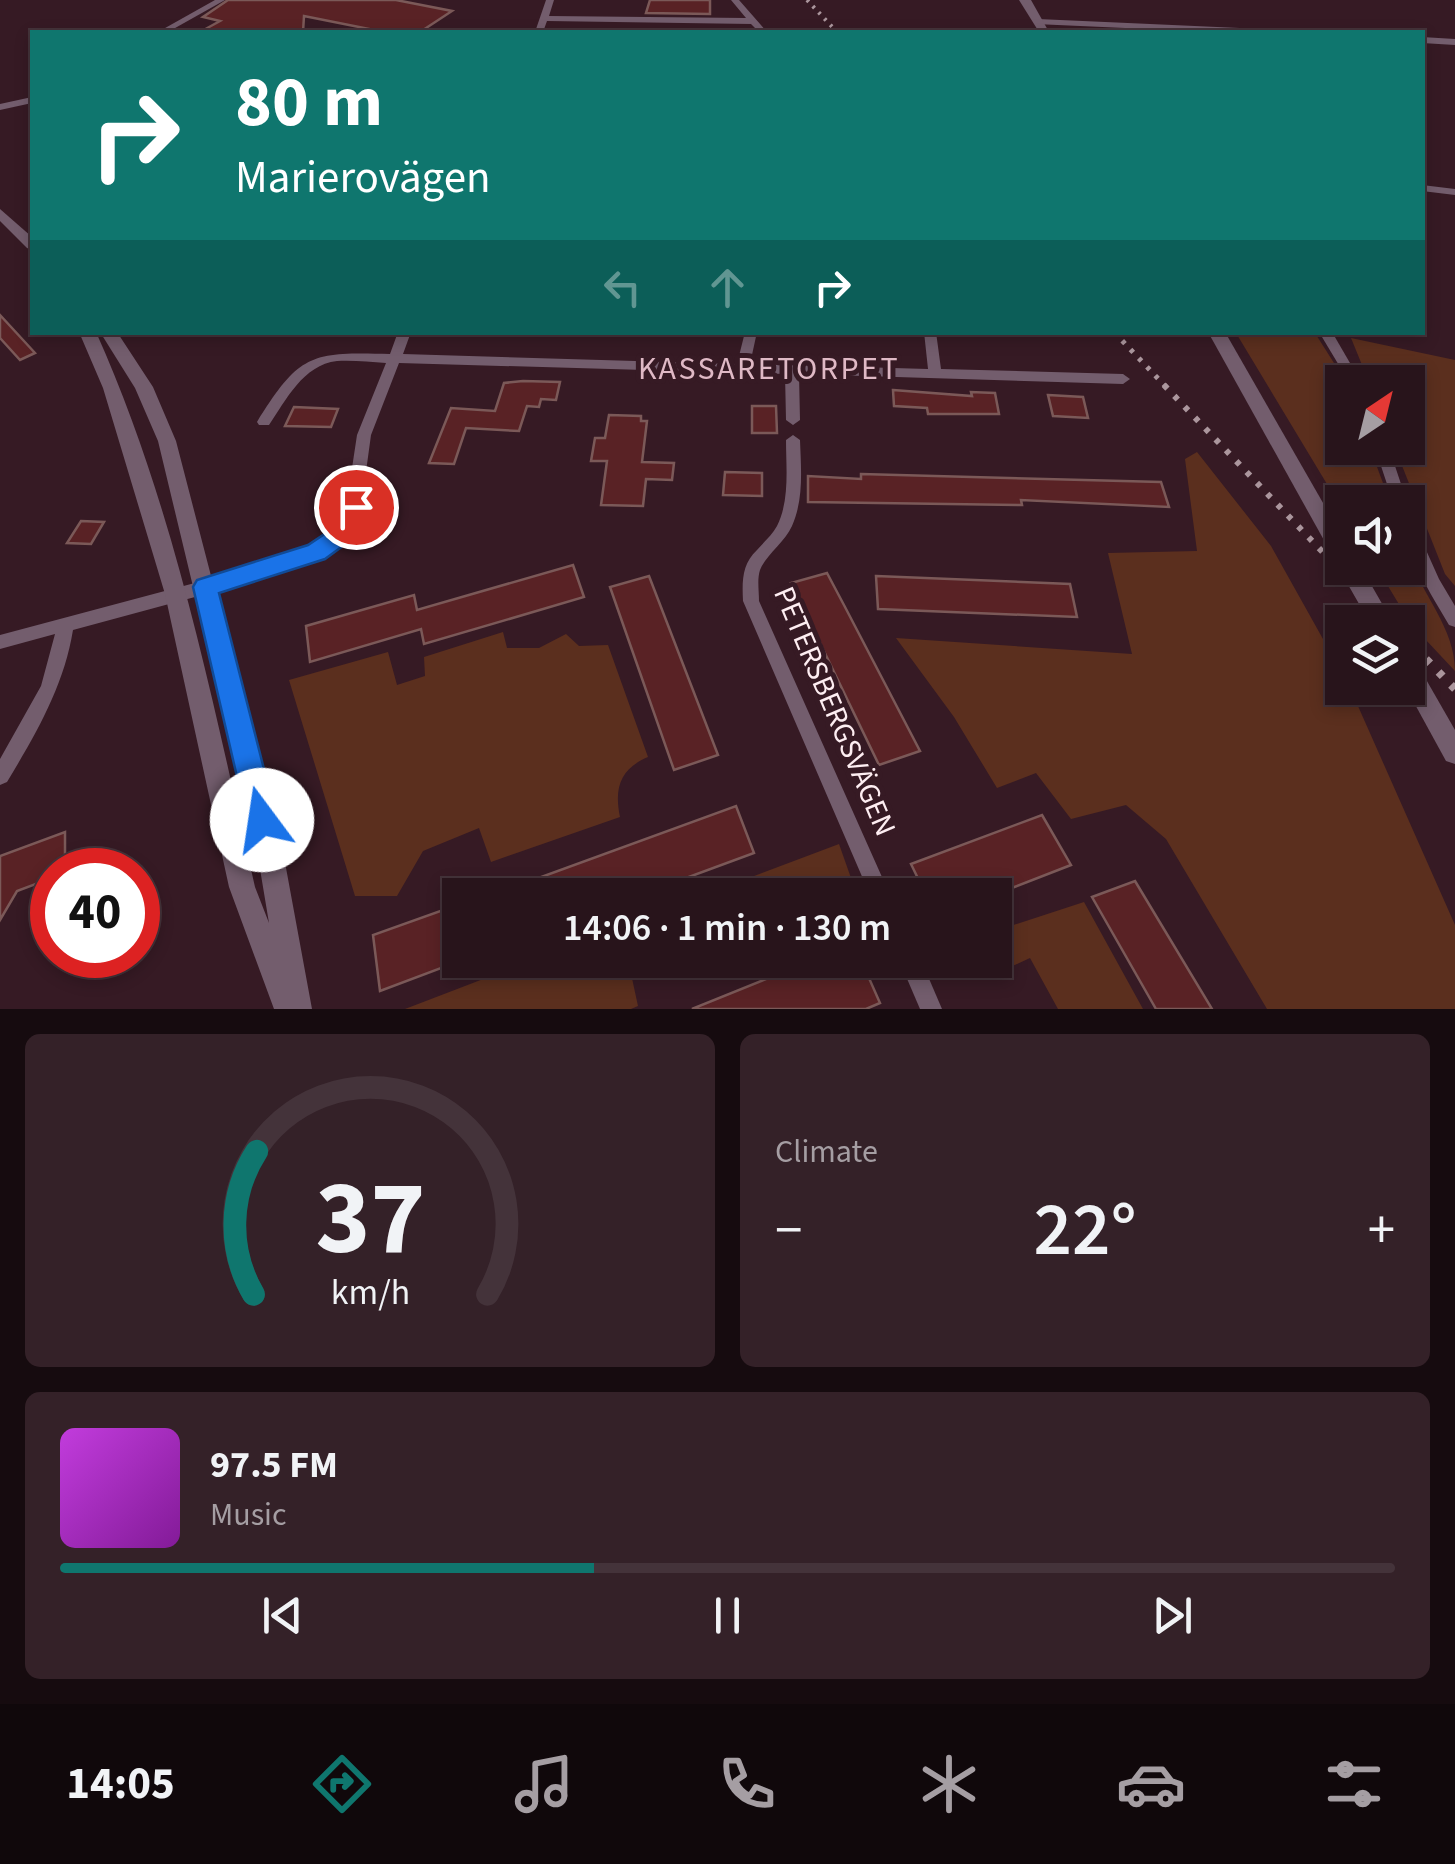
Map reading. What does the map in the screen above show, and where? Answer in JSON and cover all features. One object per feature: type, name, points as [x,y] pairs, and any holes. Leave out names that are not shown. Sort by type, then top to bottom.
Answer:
[{"type":"street","points":[[166,30],[221,0]]},
{"type":"street","points":[[540,30],[550,0]]},
{"type":"street","points":[[735,0],[761,30]]},
{"type":"street","points":[[1025,0],[1041,28],[1152,30]]},
{"type":"street","points":[[544,18],[753,21]]},
{"type":"street","points":[[1425,40],[1455,42]]},
{"type":"street","points":[[0,107],[30,100]]},
{"type":"street","points":[[1425,188],[1455,192]]},
{"type":"street","points":[[0,213],[30,243]]},
{"type":"street","points":[[87,335],[112,388],[176,594],[242,888],[288,1009]]},
{"type":"street","points":[[110,335],[144,388],[166,441],[206,587],[271,857],[298,1009]]},
{"type":"street","points":[[0,642],[206,587],[316,552],[343,533],[356,507],[364,434],[404,335]]},
{"type":"street","points":[[742,366],[750,335]]},
{"type":"street","points":[[930,335],[935,373]]},
{"type":"street","points":[[1218,335],[1325,524]]},
{"type":"street","points":[[1327,335],[1345,365]]},
{"type":"street","points":[[264,422],[299,371],[310,362],[459,358],[1122,378]]},
{"type":"street","points":[[792,368],[794,420]]},
{"type":"street","name":"PETERSBERGSVÄGEN","points":[[793,440],[789,512],[784,528],[756,556],[748,575],[751,600],[873,878]]},
{"type":"street","points":[[1425,565],[1455,620]]},
{"type":"street","points":[[0,776],[52,684],[65,625]]},
{"type":"street","points":[[1425,700],[1455,754]]},
{"type":"street","points":[[918,978],[931,1009]]},
{"type":"shaded area","points":[[1237,335],[1316,335],[1335,365],[1325,365],[1325,465],[1376,465],[1384,485],[1328,485]]},
{"type":"shaded area","points":[[1351,338],[1455,360],[1455,586],[1445,574],[1425,524],[1425,485],[1410,485],[1402,465],[1425,465],[1425,365],[1362,365]]},
{"type":"shaded area","points":[[1197,452],[1271,546],[1325,643],[1325,705],[1358,705],[1455,925],[1455,1009],[1267,1009],[1166,839],[1126,805],[1071,819],[1036,773],[997,788],[954,717],[896,638],[1132,654],[1108,553],[1197,551],[1185,459]]},
{"type":"shaded area","points":[[1387,585],[1422,585],[1450,640],[1455,671],[1425,639],[1425,605],[1399,605]]},
{"type":"shaded area","points":[[503,632],[507,648],[539,648],[566,634],[579,646],[608,645],[648,757],[631,767],[621,781],[620,817],[491,862],[479,828],[423,851],[397,896],[355,896],[289,680],[388,652],[397,685],[425,676],[424,657]]},
{"type":"shaded area","points":[[839,844],[851,878],[749,878]]},
{"type":"shaded area","points":[[1084,902],[1143,1009],[1058,1009],[1030,958],[1012,966],[1012,925]]},
{"type":"shaded area","points":[[486,978],[632,978],[638,1006],[631,1009],[405,1009]]},
{"type":"building","points":[[228,0],[396,0],[452,11],[423,30],[374,30],[304,16],[303,30],[204,30],[220,21],[203,17]]},
{"type":"building","points":[[650,0],[710,0],[710,14],[646,13]]},
{"type":"building","points":[[0,315],[35,353],[20,360],[0,338]]},
{"type":"building","points":[[560,382],[556,400],[541,399],[539,407],[527,406],[519,431],[466,428],[454,464],[429,463],[451,408],[495,411],[504,383]]},
{"type":"building","points":[[893,390],[972,396],[971,392],[995,393],[999,414],[928,414],[927,408],[894,406]]},
{"type":"building","points":[[1048,395],[1083,397],[1088,418],[1053,416]]},
{"type":"building","points":[[752,406],[776,406],[777,433],[752,433]]},
{"type":"building","points":[[294,407],[338,409],[331,427],[285,426]]},
{"type":"building","points":[[609,415],[641,416],[641,421],[647,421],[642,462],[674,463],[672,480],[646,479],[643,506],[601,505],[607,461],[591,461],[595,438],[605,438]]},
{"type":"building","points":[[725,472],[762,473],[762,496],[723,495]]},
{"type":"building","points":[[861,474],[1161,482],[1169,507],[1021,500],[1022,505],[808,502],[808,476],[861,479]]},
{"type":"building","points":[[81,521],[104,522],[91,544],[67,543]]},
{"type":"building","points":[[573,565],[584,597],[424,644],[421,629],[310,662],[306,626],[414,595],[417,610]]},
{"type":"building","points":[[827,573],[920,751],[879,765],[791,583]]},
{"type":"building","points":[[649,576],[718,755],[674,770],[610,587]]},
{"type":"building","points":[[876,576],[1070,584],[1077,617],[878,609]]},
{"type":"building","points":[[736,806],[754,853],[686,878],[539,878]]},
{"type":"building","points":[[1042,815],[1071,865],[1012,888],[1012,878],[918,878],[911,864]]},
{"type":"building","points":[[65,832],[65,848],[30,848],[30,886],[17,891],[0,920],[0,856]]},
{"type":"building","points":[[1135,881],[1212,1009],[1156,1009],[1092,897]]},
{"type":"building","points":[[442,910],[442,968],[380,991],[373,935]]},
{"type":"building","points":[[769,978],[869,978],[880,1003],[866,1009],[692,1009]]},
{"type":"railway","points":[[807,0],[835,30]]},
{"type":"railway","points":[[1117,335],[1166,387]]},
{"type":"railway","points":[[1164,385],[1373,605]]},
{"type":"railway","points":[[1425,659],[1428,662]]},
{"type":"railway","points":[[1426,659],[1455,689]]},
{"type":"district","name":"KASSARETORPET","points":[[769,368]]},
{"type":"route","points":[[262,820],[206,587],[316,552],[343,533],[356,507]]}]
